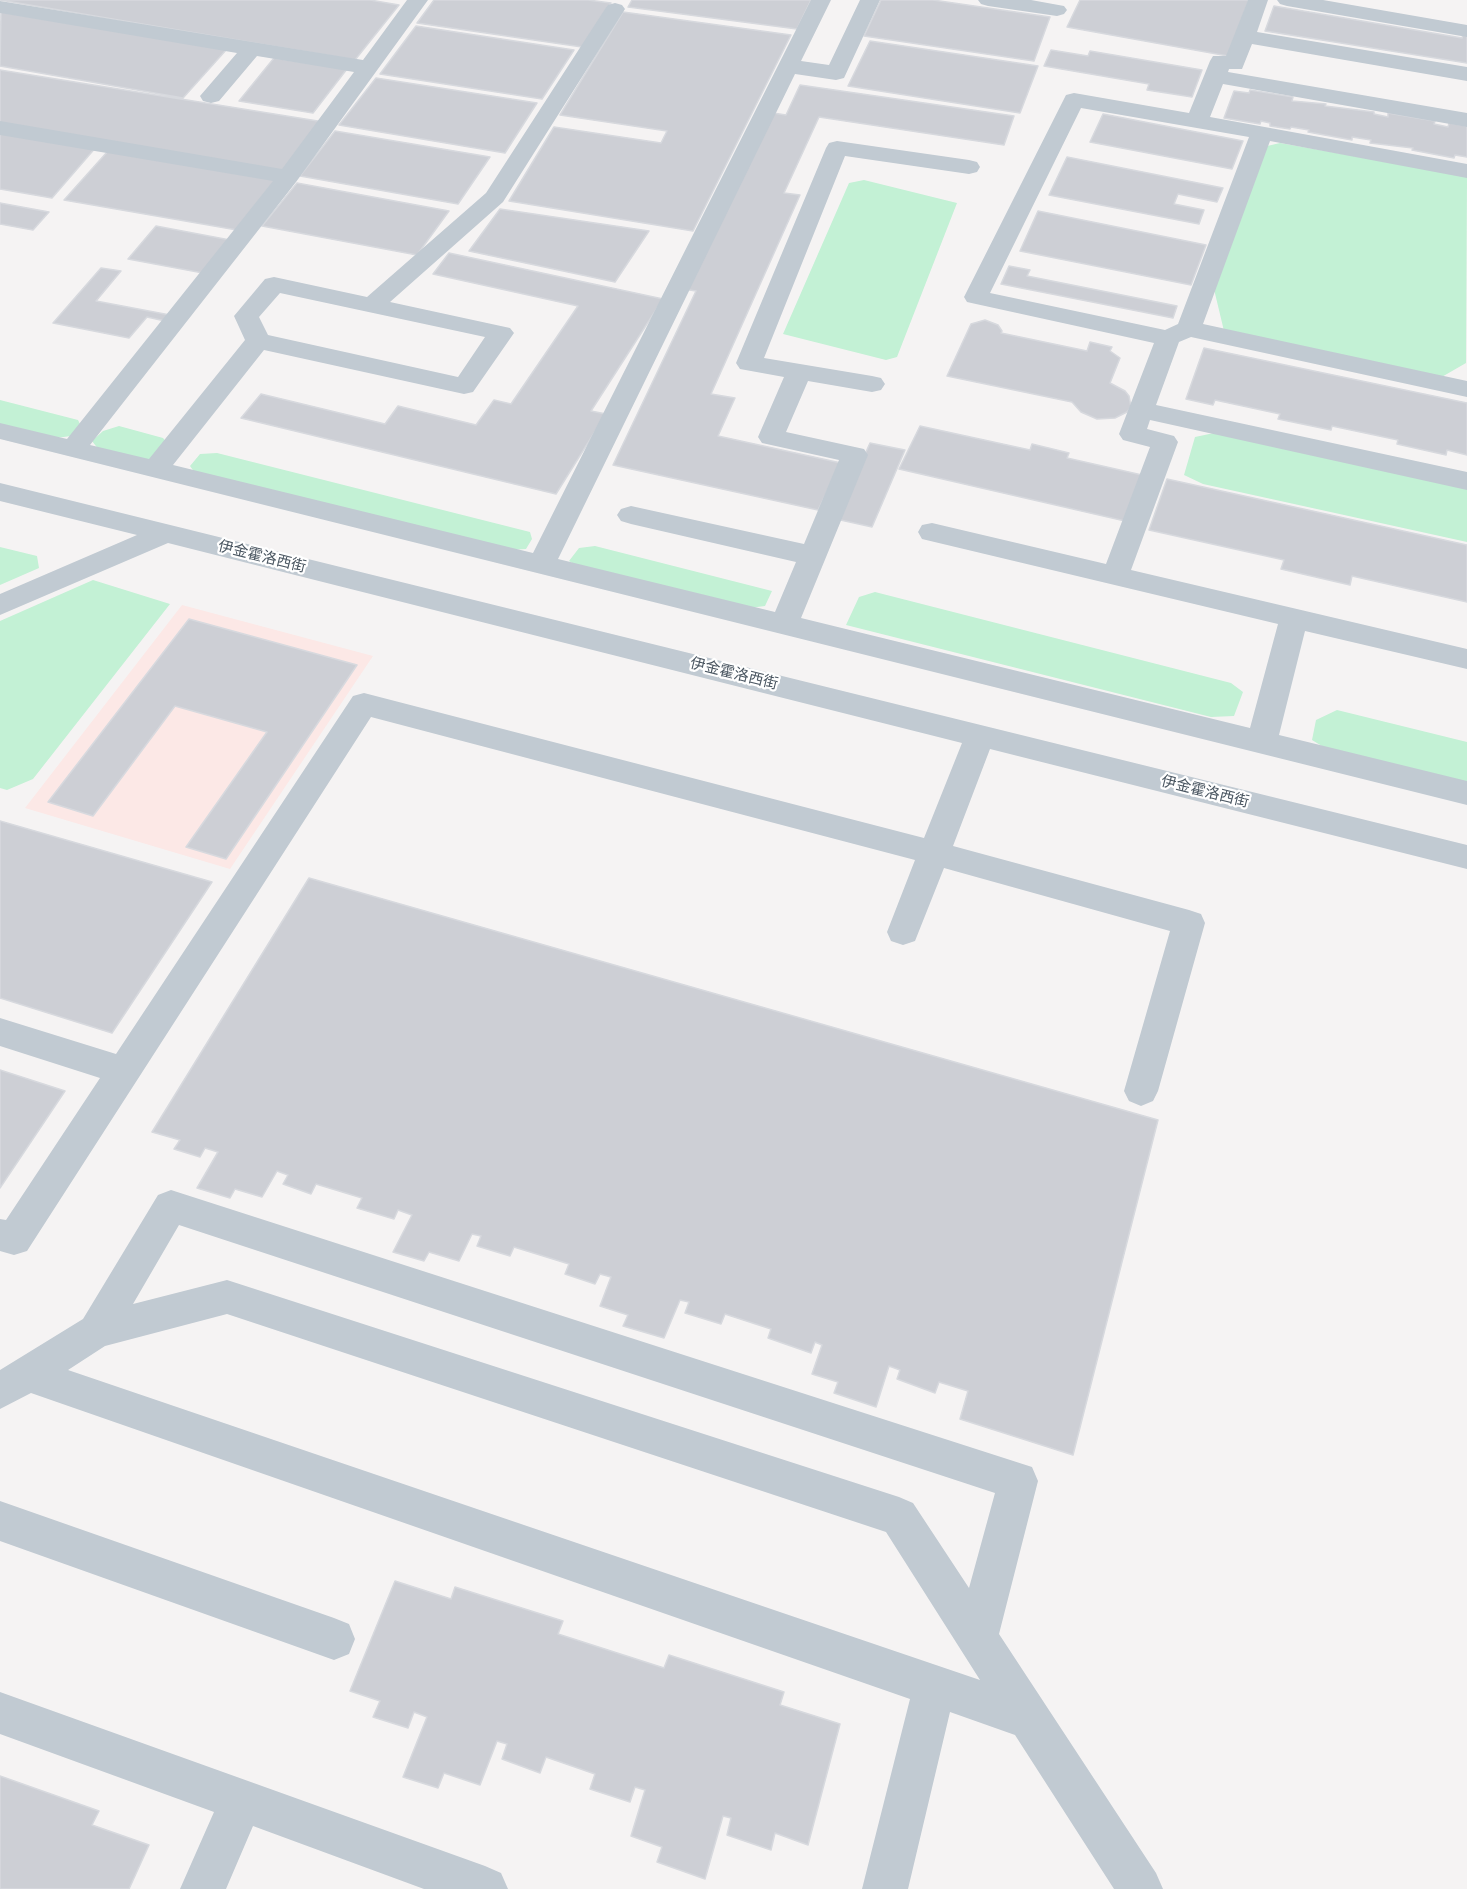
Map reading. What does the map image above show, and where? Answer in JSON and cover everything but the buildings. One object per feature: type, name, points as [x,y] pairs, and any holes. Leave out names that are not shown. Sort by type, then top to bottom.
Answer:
[{"type":"street","points":[[541,564],[821,0]]},
{"type":"street","points":[[788,66],[836,73],[870,0]]},
{"type":"street","points":[[988,0],[1057,10]]},
{"type":"street","points":[[1197,121],[1221,61],[1234,64],[1258,0]]},
{"type":"street","points":[[1287,0],[1467,31]]},
{"type":"street","points":[[73,449],[288,177],[369,68],[412,1]]},
{"type":"street","points":[[0,7],[369,68]]},
{"type":"street","points":[[372,305],[495,197],[615,9]]},
{"type":"street","points":[[1244,36],[1467,74]]},
{"type":"street","points":[[211,96],[252,48]]},
{"type":"street","points":[[1215,76],[1467,120]]},
{"type":"street","points":[[1467,171],[1074,100],[976,297],[1179,333],[1467,389]]},
{"type":"street","points":[[0,128],[288,177]]},
{"type":"street","points":[[1115,576],[1165,441],[1132,434],[1141,410],[1179,333],[1262,133]]},
{"type":"street","points":[[872,384],[749,363],[837,148],[969,167]]},
{"type":"street","points":[[274,284],[501,333],[464,386],[258,341],[246,316],[274,284]]},
{"type":"street","points":[[155,469],[258,341]]},
{"type":"street","points":[[784,624],[855,455],[771,437],[799,372]]},
{"type":"street","points":[[1141,410],[1467,481]]},
{"type":"street","points":[[0,431],[1467,793]]},
{"type":"street","name":"伊金霍洛西街","points":[[0,492],[1467,857]]},
{"type":"street","points":[[631,515],[813,556]]},
{"type":"street","points":[[932,532],[1467,659]]},
{"type":"street","points":[[0,605],[167,533]]},
{"type":"street","points":[[1262,742],[1294,618]]},
{"type":"street","points":[[0,1234],[14,1239],[364,704],[934,853],[1189,923],[1141,1091]]},
{"type":"street","points":[[903,932],[980,736]]},
{"type":"street","points":[[0,1032],[124,1071]]},
{"type":"street","points":[[96,1331],[171,1206],[1018,1481],[978,1638]]},
{"type":"street","points":[[13,1383],[96,1331],[227,1297],[899,1517],[1140,1889]]},
{"type":"street","points":[[13,1383],[1028,1718]]},
{"type":"street","points":[[0,1521],[334,1639]]},
{"type":"street","points":[[885,1889],[935,1686]]},
{"type":"street","points":[[0,1713],[485,1889]]},
{"type":"street","points":[[203,1889],[242,1800]]},
{"type":"shaded area","points":[[182,605],[373,656],[230,869],[25,808]]},
{"type":"green space","points":[[1280,143],[1467,176],[1466,363],[1440,378],[1224,331],[1213,285],[1263,147]]},
{"type":"green space","points":[[864,180],[957,203],[897,357],[886,360],[783,334],[849,183]]},
{"type":"green space","points":[[0,400],[78,420],[81,426],[71,436],[56,438],[0,424]]},
{"type":"green space","points":[[119,426],[163,438],[168,444],[156,458],[145,461],[99,450],[92,441],[103,431]]},
{"type":"green space","points":[[1214,433],[1467,489],[1467,542],[1203,484],[1184,475],[1195,437]]},
{"type":"green space","points":[[217,453],[530,532],[532,539],[526,549],[507,550],[195,473],[190,466],[200,454]]},
{"type":"green space","points":[[595,546],[772,591],[765,606],[742,609],[582,569],[569,561],[579,548]]},
{"type":"green space","points":[[0,547],[37,556],[39,568],[0,585]]},
{"type":"green space","points":[[93,580],[170,604],[33,779],[7,790],[0,788],[0,621]]},
{"type":"green space","points":[[875,592],[1231,683],[1243,692],[1234,716],[1211,717],[846,625],[859,597]]},
{"type":"green space","points":[[1337,710],[1467,742],[1467,784],[1330,751],[1312,740],[1316,720]]}]
